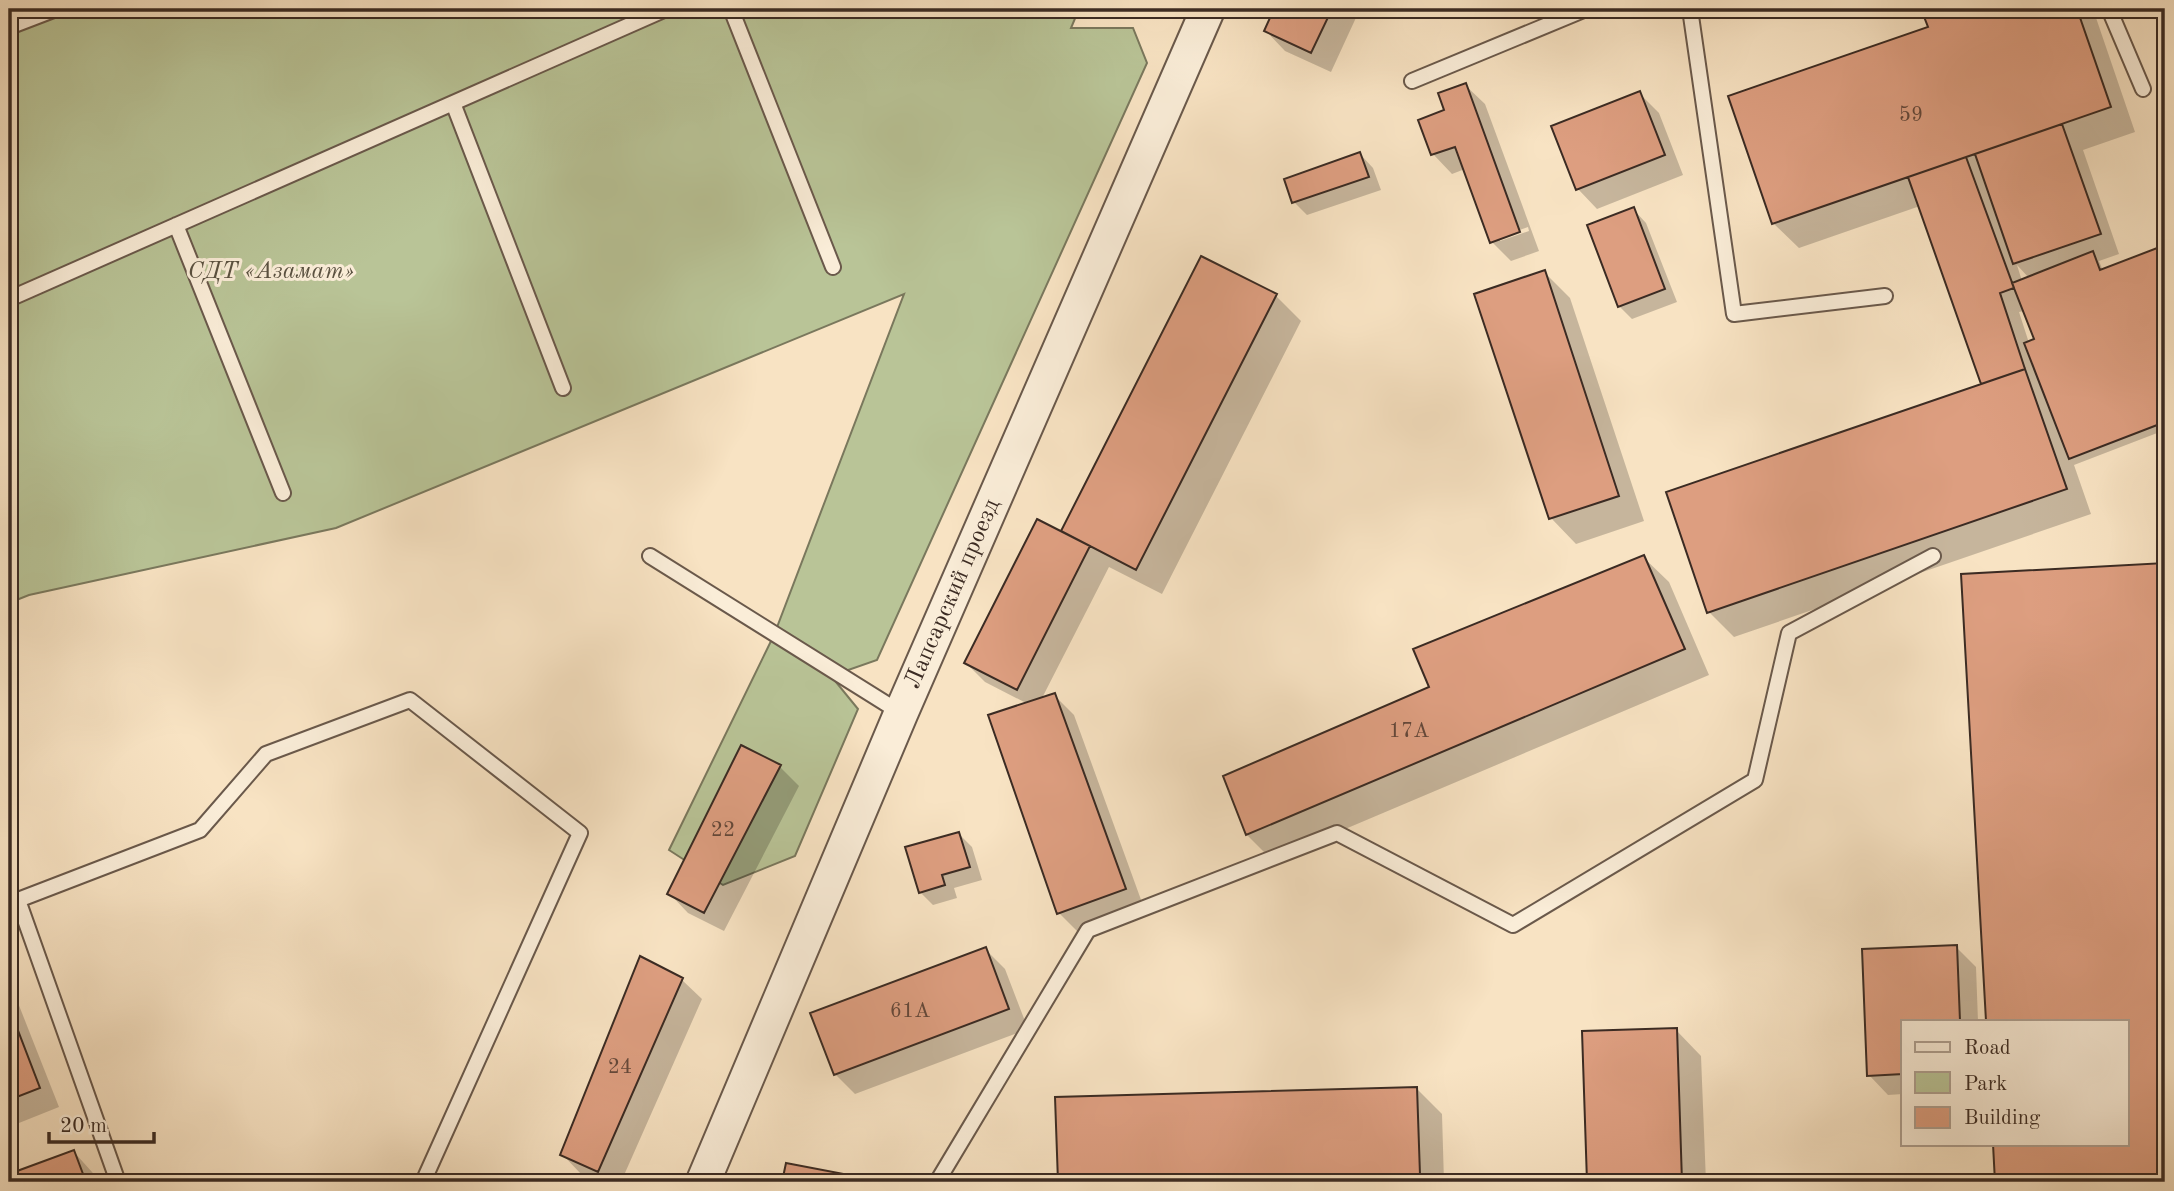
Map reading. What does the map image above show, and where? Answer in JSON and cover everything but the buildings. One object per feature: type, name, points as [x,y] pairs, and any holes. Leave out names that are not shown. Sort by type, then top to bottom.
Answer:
[{"type":"street","name":"Лапсарский проезд","points":[[703,1182],[901,713],[1208,9]]},
{"type":"lane","points":[[9,27],[56,9]]},
{"type":"lane","points":[[9,299],[666,9]]},
{"type":"lane","points":[[731,9],[833,267]]},
{"type":"lane","points":[[1412,81],[1586,9]]},
{"type":"lane","points":[[1690,9],[1734,314],[1885,296]]},
{"type":"lane","points":[[2109,9],[2143,89]]},
{"type":"lane","points":[[453,103],[564,388]]},
{"type":"lane","points":[[176,225],[283,493]]},
{"type":"lane","points":[[650,556],[901,713]]},
{"type":"lane","points":[[937,1182],[1088,930],[1338,833],[1513,925],[1755,780],[1789,633],[1933,556]]},
{"type":"lane","points":[[118,1182],[18,900],[200,830],[266,754],[410,700],[580,833],[423,1182]]},
{"type":"green space","name":"СДТ «Азамат»","points":[[9,9],[1079,9],[1071,28],[1133,28],[1147,63],[877,660],[831,676],[858,709],[795,856],[723,885],[669,850],[774,635],[904,294],[336,528],[29,595],[9,603]]}]
